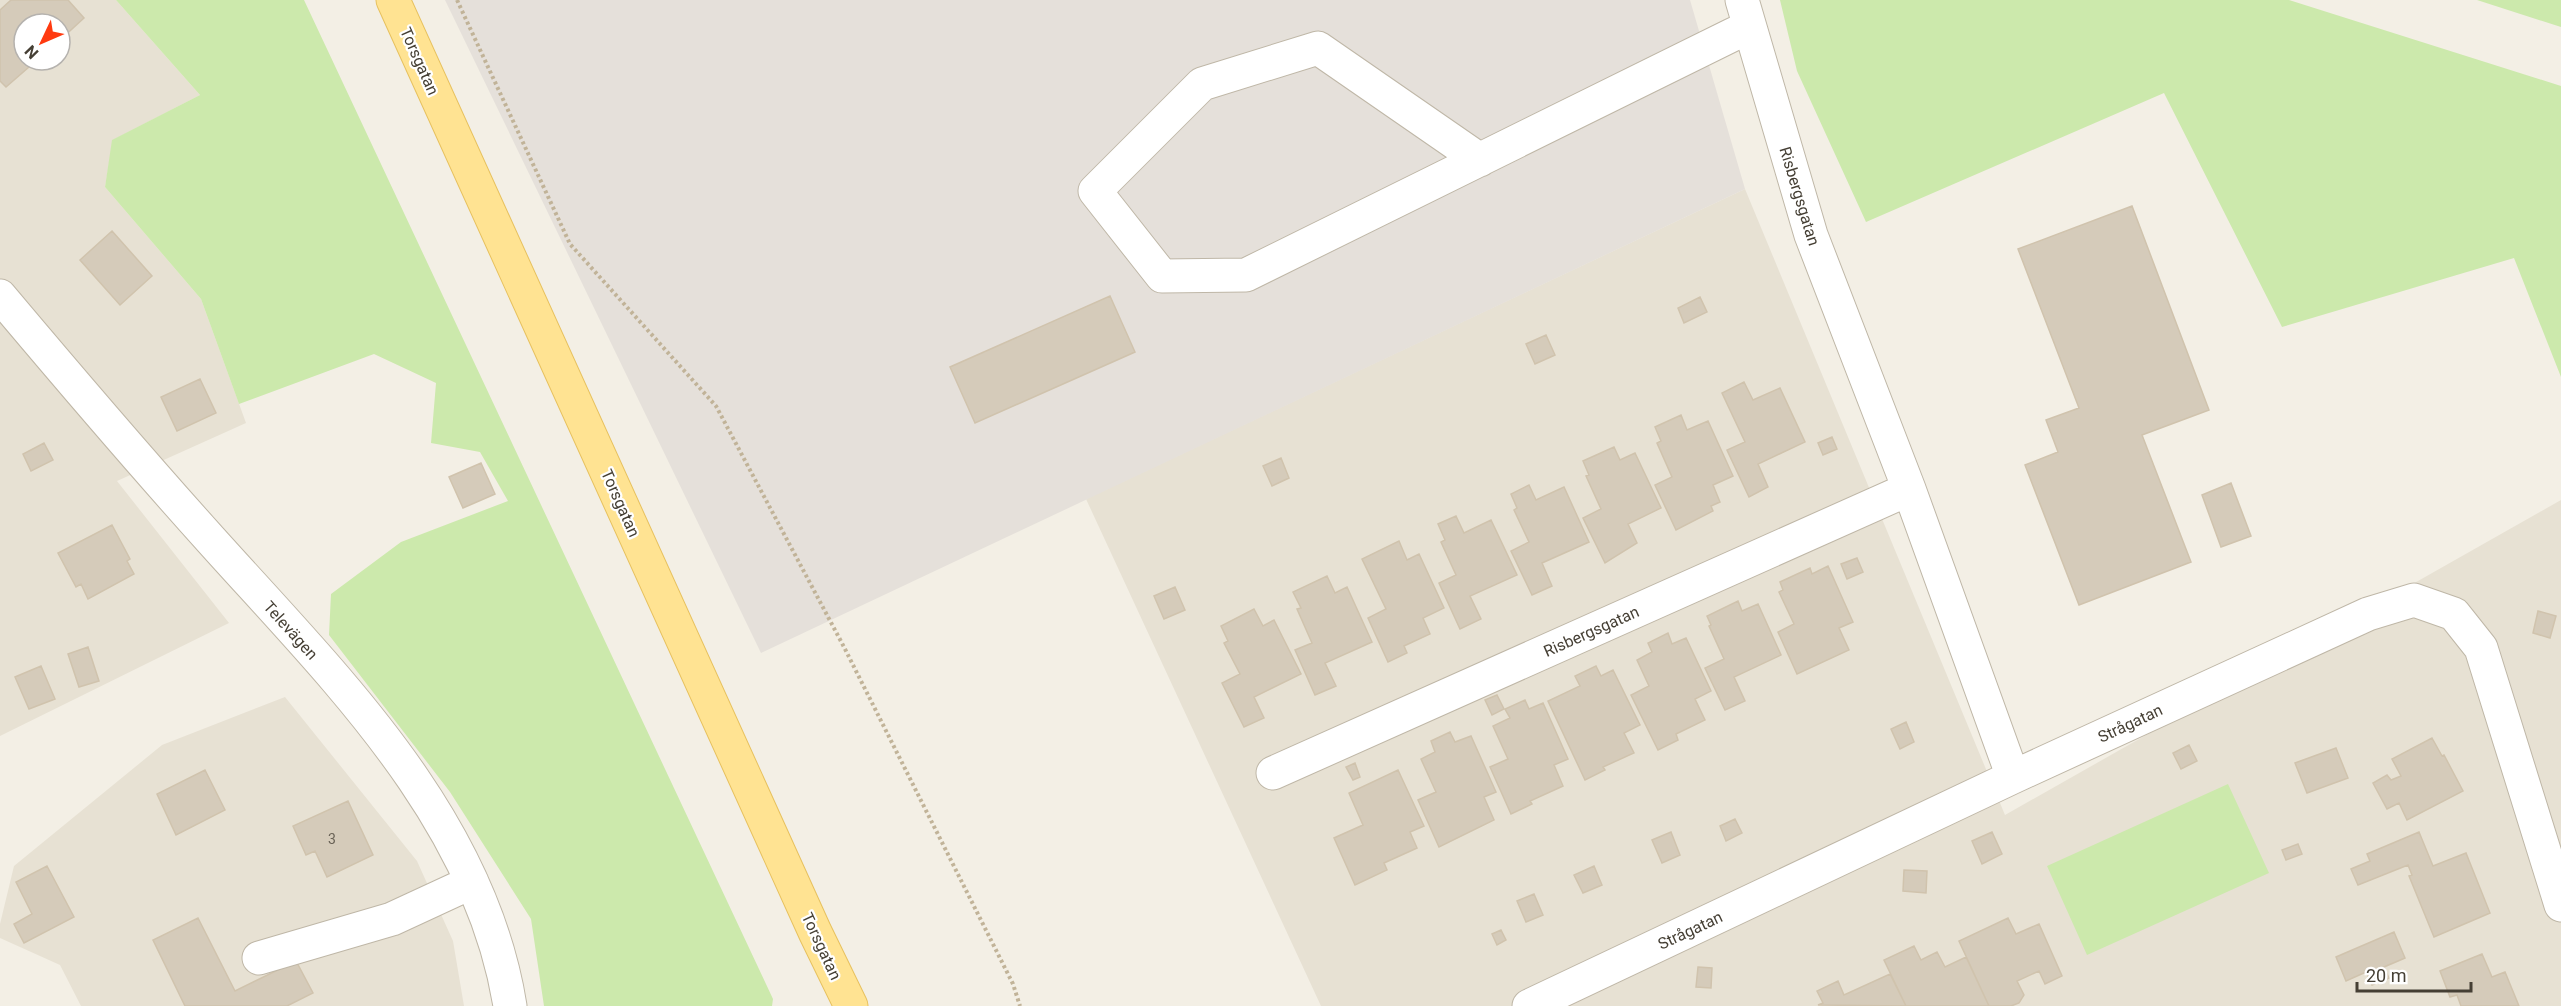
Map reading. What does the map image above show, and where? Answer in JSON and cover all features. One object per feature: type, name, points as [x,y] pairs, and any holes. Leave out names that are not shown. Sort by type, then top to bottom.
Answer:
[{"type":"main road","name":"Torsgatan","points":[[393,0],[810,921],[851,1006]]},
{"type":"street","points":[[1480,160],[1318,48],[1202,84],[1095,191],[1162,276],[1246,275],[1480,160],[1746,13]]},
{"type":"street","name":"Risbergsgatan","points":[[1746,13],[1811,235],[1910,489],[2013,777]]},
{"type":"street","name":"Televägen","points":[[0,296],[177,502],[362,711],[429,800],[478,894],[505,975],[510,1006]]},
{"type":"street","name":"Risbergsgatan","points":[[1274,773],[1910,489]]},
{"type":"street","name":"Strågatan","points":[[1529,1006],[2013,777],[2368,614],[2414,600],[2454,614],[2481,648],[2549,830],[2561,905]]},
{"type":"street","points":[[259,958],[392,919],[472,882]]},
{"type":"path","points":[[457,0],[570,244],[717,406],[844,647],[1013,984],[1020,1006]]},
{"type":"shaded area","points":[[0,0],[116,0],[200,95],[113,140],[105,187],[201,299],[246,423],[117,481],[229,623],[0,736]]},
{"type":"shaded area","points":[[445,0],[1690,0],[1745,189],[761,653]]},
{"type":"shaded area","points":[[1745,189],[2005,815],[2561,500],[2561,1006],[1321,1006],[1086,499]]},
{"type":"shaded area","points":[[285,697],[417,861],[453,941],[464,1006],[81,1006],[60,965],[0,938],[0,924],[14,866],[162,745]]},
{"type":"green space","points":[[116,0],[304,0],[773,999],[772,1006],[544,1006],[531,919],[450,792],[329,635],[331,594],[401,542],[508,501],[480,452],[431,443],[436,383],[374,354],[239,404],[201,299],[105,187],[112,140],[200,95]]},
{"type":"green space","points":[[1780,0],[2289,0],[2561,86],[2561,377],[2514,258],[2282,327],[2164,93],[1866,222],[1797,71]]},
{"type":"green space","points":[[2477,0],[2561,0],[2561,27]]},
{"type":"green space","points":[[2228,784],[2269,873],[2087,955],[2047,866]]},
{"type":"building","points":[[11,0],[68,0],[84,18],[72,29],[72,12],[12,12],[12,72],[23,72],[6,87],[0,81],[0,10]]},
{"type":"building","points":[[2132,206],[2209,410],[2142,435],[2191,562],[2079,605],[2025,465],[2058,452],[2046,420],[2079,408],[2018,249]]},
{"type":"building","points":[[112,231],[152,276],[120,305],[80,260]]},
{"type":"building","points":[[1110,296],[1135,352],[975,423],[950,367]]},
{"type":"building","points":[[1700,297],[1707,312],[1684,323],[1678,308]]},
{"type":"building","points":[[1546,335],[1555,355],[1535,364],[1526,344]]},
{"type":"building","points":[[200,379],[216,413],[177,431],[161,397]]},
{"type":"building","points":[[1744,382],[1753,400],[1780,388],[1805,442],[1758,464],[1768,487],[1749,497],[1727,450],[1745,442],[1722,393]]},
{"type":"building","points":[[1681,415],[1687,430],[1708,421],[1733,476],[1713,485],[1720,502],[1711,506],[1713,511],[1676,530],[1655,485],[1672,477],[1657,443],[1661,441],[1655,427]]},
{"type":"building","points":[[1832,437],[1837,449],[1823,455],[1818,443]]},
{"type":"building","points":[[44,443],[53,460],[31,471],[23,454]]},
{"type":"building","points":[[1614,447],[1620,460],[1635,453],[1661,508],[1628,524],[1637,543],[1605,563],[1583,518],[1601,509],[1586,476],[1589,475],[1583,461]]},
{"type":"building","points":[[1281,458],[1289,478],[1272,486],[1263,466]]},
{"type":"building","points":[[481,463],[495,494],[463,508],[449,477]]},
{"type":"building","points":[[2231,483],[2251,536],[2221,547],[2202,495]]},
{"type":"building","points":[[1529,485],[1536,500],[1564,487],[1589,542],[1542,563],[1552,586],[1532,595],[1511,551],[1529,542],[1514,510],[1517,508],[1511,494]]},
{"type":"building","points":[[1456,516],[1464,533],[1491,520],[1517,575],[1470,596],[1481,619],[1460,629],[1439,583],[1456,575],[1441,542],[1445,540],[1438,524]]},
{"type":"building","points":[[112,525],[130,559],[127,561],[134,574],[88,599],[81,584],[76,587],[58,553]]},
{"type":"building","points":[[1399,541],[1407,560],[1419,554],[1444,608],[1423,618],[1430,634],[1404,646],[1407,653],[1388,662],[1368,618],[1386,609],[1362,559]]},
{"type":"building","points":[[1857,558],[1863,572],[1847,579],[1841,564]]},
{"type":"building","points":[[1828,566],[1853,622],[1839,628],[1849,650],[1797,674],[1778,632],[1794,624],[1779,592],[1783,590],[1780,582],[1810,568],[1812,574]]},
{"type":"building","points":[[1327,576],[1335,593],[1347,587],[1372,642],[1325,663],[1336,686],[1315,695],[1295,650],[1312,643],[1297,609],[1301,608],[1293,592]]},
{"type":"building","points":[[1175,587],[1185,610],[1164,619],[1154,596]]},
{"type":"building","points":[[1738,601],[1742,611],[1758,604],[1781,655],[1734,677],[1745,701],[1725,710],[1705,668],[1724,659],[1709,626],[1711,625],[1707,616]]},
{"type":"building","points":[[1254,609],[1263,626],[1274,620],[1301,674],[1254,697],[1264,718],[1244,727],[1222,683],[1240,674],[1224,643],[1228,641],[1221,626]]},
{"type":"building","points":[[2538,611],[2556,616],[2550,638],[2533,633]]},
{"type":"building","points":[[1668,633],[1672,644],[1686,638],[1711,691],[1695,699],[1705,720],[1676,734],[1678,740],[1658,750],[1631,695],[1649,686],[1637,660],[1652,652],[1648,643]]},
{"type":"building","points":[[88,647],[99,681],[79,687],[68,654]]},
{"type":"building","points":[[41,666],[55,699],[29,709],[15,677]]},
{"type":"building","points":[[1596,666],[1601,676],[1613,670],[1640,725],[1624,733],[1634,753],[1603,767],[1605,770],[1585,780],[1548,701],[1580,686],[1575,676]]},
{"type":"building","points":[[1497,695],[1504,709],[1492,715],[1485,700]]},
{"type":"building","points":[[1525,700],[1529,709],[1543,703],[1568,759],[1554,765],[1563,786],[1530,801],[1532,804],[1511,814],[1490,767],[1508,759],[1493,726],[1510,718],[1505,709]]},
{"type":"building","points":[[1906,722],[1914,742],[1900,749],[1891,729]]},
{"type":"building","points":[[1450,732],[1455,742],[1471,736],[1496,792],[1484,797],[1494,820],[1439,847],[1418,800],[1436,792],[1421,759],[1435,752],[1431,741]]},
{"type":"building","points":[[2432,738],[2463,791],[2407,820],[2399,803],[2387,809],[2373,783],[2387,775],[2391,780],[2401,776],[2392,759]]},
{"type":"building","points":[[2189,745],[2197,761],[2181,769],[2173,753]]},
{"type":"building","points":[[2336,748],[2348,778],[2307,793],[2295,763]]},
{"type":"building","points":[[1355,763],[1360,777],[1353,780],[1346,767]]},
{"type":"building","points":[[205,770],[225,810],[176,835],[157,794]]},
{"type":"building","points":[[1398,770],[1424,826],[1410,832],[1417,848],[1384,863],[1387,870],[1355,885],[1334,838],[1363,825],[1349,793]]},
{"type":"building","points":[[348,801],[373,855],[327,877],[315,851],[306,855],[293,826]]},
{"type":"building","points":[[1735,819],[1742,833],[1726,841],[1720,826]]},
{"type":"building","points":[[1671,832],[1680,855],[1662,863],[1652,840]]},
{"type":"building","points":[[1992,832],[2002,854],[1982,864],[1972,841]]},
{"type":"building","points":[[2419,832],[2433,866],[2466,853],[2490,913],[2434,937],[2409,876],[2412,875],[2408,865],[2358,885],[2351,869],[2370,861],[2367,854]]},
{"type":"building","points":[[2298,844],[2302,854],[2286,860],[2282,850]]},
{"type":"building","points":[[47,866],[74,917],[24,943],[14,924],[32,914],[16,882]]},
{"type":"building","points":[[1594,866],[1602,885],[1583,893],[1574,875]]},
{"type":"building","points":[[1904,870],[1927,871],[1926,893],[1903,891]]},
{"type":"building","points":[[1534,894],[1543,915],[1526,922],[1517,901]]},
{"type":"building","points":[[198,918],[235,991],[296,961],[313,993],[287,1006],[185,1006],[153,940]]},
{"type":"building","points":[[2008,918],[2016,934],[2039,924],[2062,976],[2045,984],[2039,971],[2017,981],[2024,995],[2019,1003],[2011,1006],[1989,1006],[1959,941]]},
{"type":"building","points":[[1501,930],[1506,940],[1497,945],[1492,934]]},
{"type":"building","points":[[2394,932],[2405,958],[2384,967],[2389,978],[2372,985],[2366,972],[2346,981],[2336,957]]},
{"type":"building","points":[[1914,946],[1921,960],[1937,952],[1945,967],[1966,957],[1989,1006],[1906,1006],[1884,960]]},
{"type":"building","points":[[2482,954],[2492,977],[2505,972],[2519,1006],[2461,1006],[2457,995],[2450,997],[2440,971]]},
{"type":"building","points":[[1698,967],[1712,968],[1711,988],[1696,987]]},
{"type":"building","points":[[1890,974],[1906,1006],[1818,1005],[1823,1003],[1817,991],[1838,981],[1844,995]]}]
